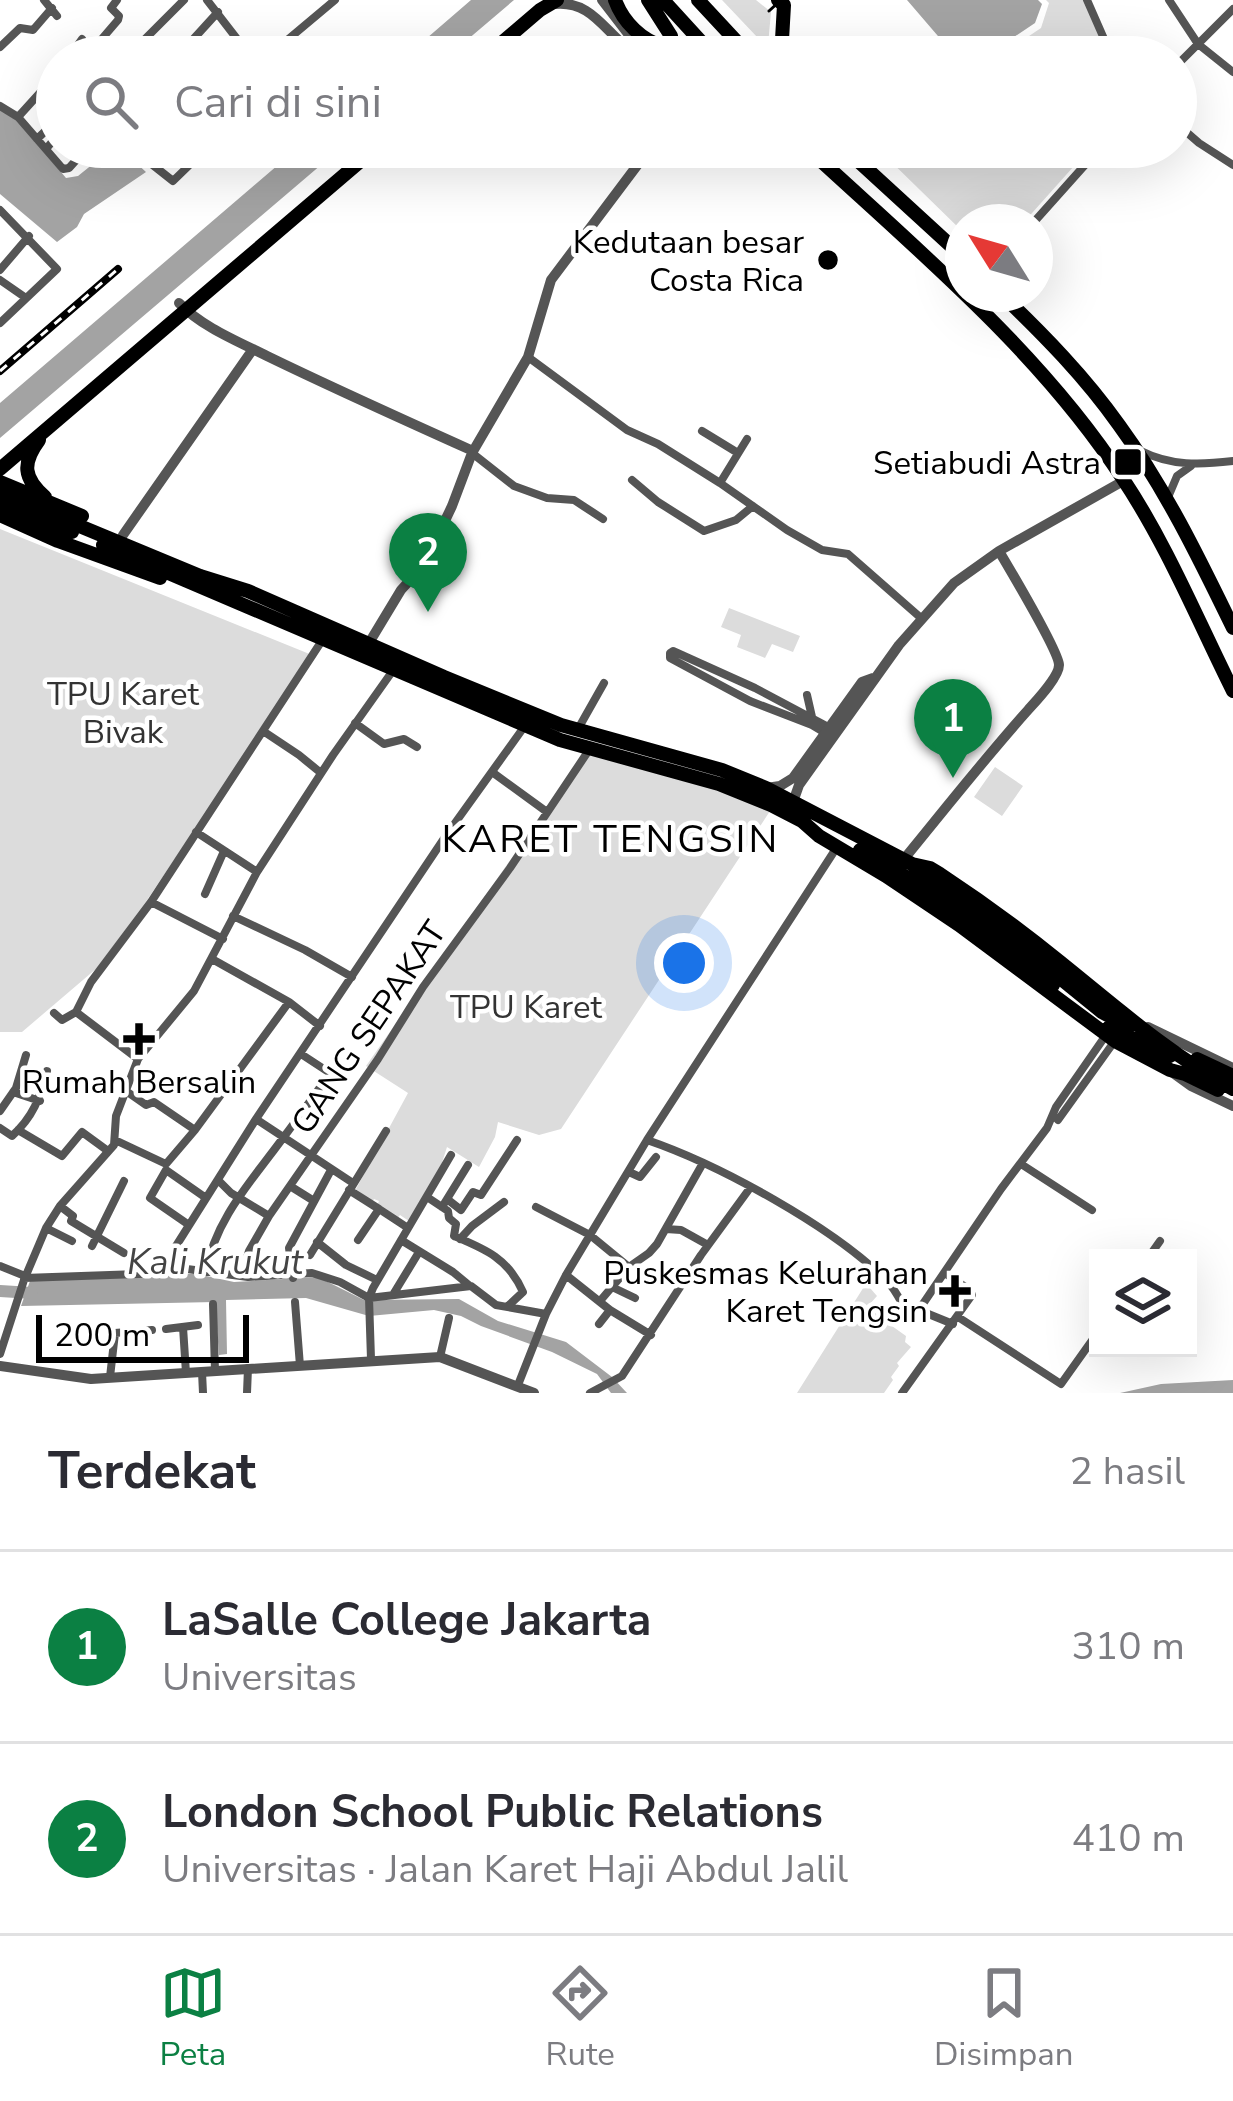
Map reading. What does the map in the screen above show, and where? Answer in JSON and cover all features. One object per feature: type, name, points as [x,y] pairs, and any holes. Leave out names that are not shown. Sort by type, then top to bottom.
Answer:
[{"type":"main road","points":[[500,36],[537,8],[557,0]]},
{"type":"main road","points":[[615,0],[621,14],[643,36]]},
{"type":"main road","points":[[648,0],[671,36]]},
{"type":"main road","points":[[663,0],[696,36]]},
{"type":"main road","points":[[698,0],[731,36]]},
{"type":"main road","points":[[771,0],[784,17],[783,36]]},
{"type":"main road","points":[[507,36],[537,8]]},
{"type":"main road","points":[[8,455],[53,422],[339,168]]},
{"type":"main road","points":[[0,469],[8,455],[351,168]]},
{"type":"main road","points":[[828,168],[1018,346],[1060,393],[1125,480],[1233,692]]},
{"type":"main road","points":[[866,168],[945,240]]},
{"type":"main road","points":[[1019,312],[1068,362],[1134,447],[1168,501],[1233,628]]},
{"type":"main road","points":[[53,422],[29,453],[26,471],[33,486],[61,507]]},
{"type":"main road","points":[[8,455],[8,476],[22,490]]},
{"type":"main road","points":[[0,482],[222,582]]},
{"type":"main road","points":[[22,490],[8,498],[8,509],[50,530],[58,541]]},
{"type":"main road","points":[[0,493],[525,726],[589,750],[719,784],[771,805],[933,887],[1001,930],[1102,1012],[1233,1072]]},
{"type":"main road","points":[[1,514],[58,541],[245,605]]},
{"type":"main road","points":[[1,514],[222,582],[577,730],[722,770],[766,788],[957,885],[1233,1094]]},
{"type":"main road","points":[[802,821],[959,925],[1110,1038],[1170,1070],[1233,1094]]},
{"type":"main road","points":[[908,862],[1079,1006],[1117,1032],[1233,1094]]},
{"type":"street","points":[[0,47],[20,28],[33,30],[55,12],[44,0]]},
{"type":"street","points":[[104,36],[119,18],[111,8],[118,0]]},
{"type":"street","points":[[148,36],[184,0]]},
{"type":"street","points":[[292,36],[335,0]]},
{"type":"street","points":[[537,8],[571,0],[605,22],[617,36]]},
{"type":"street","points":[[602,0],[629,36]]},
{"type":"street","points":[[1087,0],[1103,36]]},
{"type":"street","points":[[1169,0],[1193,36]]},
{"type":"street","points":[[192,36],[214,5],[236,36]]},
{"type":"street","points":[[1233,9],[1198,44],[1233,71]]},
{"type":"street","points":[[18,117],[36,97]]},
{"type":"street","points":[[0,106],[18,117],[36,139]]},
{"type":"street","points":[[1197,142],[1233,165]]},
{"type":"street","points":[[157,168],[172,181],[186,168]]},
{"type":"street","points":[[370,644],[400,590],[431,550],[472,452],[526,362],[551,280],[635,168]]},
{"type":"street","points":[[1052,204],[1083,168]]},
{"type":"street","points":[[0,210],[57,268],[0,323]]},
{"type":"street","points":[[0,270],[29,236]]},
{"type":"street","points":[[0,280],[26,298]]},
{"type":"street","points":[[182,306],[253,349],[472,452],[514,486],[547,498],[574,500],[603,519]]},
{"type":"street","points":[[123,535],[253,349]]},
{"type":"street","points":[[526,362],[627,430],[721,483],[770,520],[821,550],[848,554],[921,618]]},
{"type":"street","points":[[702,431],[738,453]]},
{"type":"street","points":[[721,483],[747,439]]},
{"type":"street","points":[[1134,447],[1161,460],[1192,465],[1233,461]]},
{"type":"street","points":[[1168,501],[1173,482],[1192,465]]},
{"type":"street","points":[[632,480],[704,531],[731,522],[753,506]]},
{"type":"street","points":[[766,788],[793,778],[954,583],[999,551],[1125,480]]},
{"type":"street","points":[[908,862],[1059,669],[1051,645],[999,551]]},
{"type":"street","points":[[54,1013],[62,1020],[76,1012],[91,982],[151,902],[324,638]]},
{"type":"street","points":[[773,704],[755,688],[686,662],[750,701],[773,704],[831,733]]},
{"type":"street","points":[[0,1354],[46,1228],[115,1140],[116,1116],[137,1059],[194,992],[257,872],[394,669]]},
{"type":"street","points":[[577,730],[604,683]]},
{"type":"street","points":[[750,701],[755,688]]},
{"type":"street","points":[[807,695],[812,721]]},
{"type":"street","points":[[355,723],[384,744],[404,739],[416,747]]},
{"type":"street","points":[[167,1273],[176,1246],[256,1119],[525,726]]},
{"type":"street","points":[[263,731],[321,773]]},
{"type":"street","points":[[793,802],[831,733]]},
{"type":"street","name":"GANG SEPAKAT","points":[[248,1277],[249,1251],[269,1216],[589,750]]},
{"type":"street","points":[[491,772],[548,812]]},
{"type":"street","points":[[196,832],[257,872]]},
{"type":"street","points":[[518,1385],[566,1275],[647,1140],[837,847]]},
{"type":"street","points":[[205,894],[224,851]]},
{"type":"street","points":[[151,902],[223,939]]},
{"type":"street","points":[[233,916],[352,977]]},
{"type":"street","points":[[212,958],[289,1002],[320,1026]]},
{"type":"street","points":[[115,1140],[166,1164],[289,1002]]},
{"type":"street","points":[[76,1012],[137,1059]]},
{"type":"street","points":[[1124,1015],[1233,1072]]},
{"type":"street","points":[[647,1140],[750,1187],[803,1220],[891,1285],[912,1320],[1047,1128],[1056,1107],[1110,1038]]},
{"type":"street","points":[[1058,1120],[1110,1038]]},
{"type":"street","points":[[0,1111],[13,1092],[26,1054]]},
{"type":"street","points":[[206,1272],[217,1233],[238,1197],[330,1073],[302,1054]]},
{"type":"street","points":[[230,1060],[244,1064]]},
{"type":"street","points":[[0,1128],[10,1137],[18,1130],[40,1101],[47,1071]]},
{"type":"street","points":[[126,1091],[146,1105],[154,1102],[195,1130]]},
{"type":"street","points":[[13,1092],[40,1101]]},
{"type":"street","points":[[256,1119],[408,1228]]},
{"type":"street","points":[[18,1130],[62,1156],[82,1132],[108,1151]]},
{"type":"street","points":[[310,1255],[386,1131]]},
{"type":"street","points":[[427,1197],[461,1210],[472,1192],[480,1196],[517,1140]]},
{"type":"street","points":[[371,1359],[370,1299],[377,1280],[451,1155]]},
{"type":"street","points":[[629,1172],[640,1177],[656,1157]]},
{"type":"street","points":[[600,1301],[628,1267],[649,1253],[703,1163]]},
{"type":"street","points":[[1021,1164],[1092,1210]]},
{"type":"street","points":[[444,1203],[468,1165]]},
{"type":"street","points":[[189,1225],[150,1198],[166,1170],[206,1198]]},
{"type":"street","points":[[293,1277],[289,1248],[332,1170]]},
{"type":"street","points":[[218,1180],[269,1216]]},
{"type":"street","points":[[93,1242],[124,1181]]},
{"type":"street","points":[[290,1186],[314,1202]]},
{"type":"street","points":[[590,1393],[618,1380],[750,1187]]},
{"type":"street","points":[[460,1239],[504,1202]]},
{"type":"street","points":[[444,1203],[448,1218],[455,1222],[453,1234],[486,1249],[514,1274],[523,1292],[507,1307]]},
{"type":"street","points":[[60,1206],[93,1242],[124,1253]]},
{"type":"street","points":[[536,1207],[590,1235],[628,1267]]},
{"type":"street","points":[[358,1240],[379,1209]]},
{"type":"street","points":[[46,1228],[72,1240]]},
{"type":"street","points":[[665,1229],[681,1230],[708,1245]]},
{"type":"street","points":[[401,1240],[487,1300],[544,1318]]},
{"type":"street","points":[[1154,1249],[1160,1241]]},
{"type":"street","points":[[317,1242],[350,1268],[377,1280]]},
{"type":"street","points":[[393,1295],[419,1252]]},
{"type":"street","points":[[0,1266],[24,1278],[187,1269],[248,1277],[312,1273],[370,1299],[471,1286]]},
{"type":"street","points":[[902,1393],[972,1292],[946,1274]]},
{"type":"street","points":[[566,1275],[610,1310],[651,1334]]},
{"type":"street","points":[[612,1287],[635,1298]]},
{"type":"street","points":[[295,1302],[300,1367]]},
{"type":"street","points":[[203,1393],[211,1371],[213,1304]]},
{"type":"street","points":[[599,1324],[610,1310]]},
{"type":"street","points":[[922,1311],[955,1321],[1061,1384],[1089,1345]]},
{"type":"street","points":[[440,1357],[449,1318]]},
{"type":"street","points":[[166,1329],[198,1325]]},
{"type":"street","points":[[183,1327],[186,1373]]},
{"type":"street","points":[[110,1378],[114,1336],[152,1330]]},
{"type":"street","points":[[0,1366],[110,1378],[440,1357],[534,1393]]},
{"type":"street","points":[[248,1368],[248,1393]]},
{"type":"green space","points":[[722,0],[756,0],[771,12],[769,36],[756,36]]},
{"type":"green space","points":[[1046,0],[1084,0],[1099,36],[1029,36],[1041,28]]},
{"type":"green space","points":[[897,168],[1072,168],[1040,204],[945,204],[945,214]]},
{"type":"green space","name":"TPU Karet Bivak","points":[[0,529],[312,655],[97,968],[22,1032],[0,1032]]},
{"type":"green space","points":[[729,608],[800,636],[793,652],[772,644],[765,658],[737,647],[741,635],[721,627]]},
{"type":"green space","name":"TPU Karet","points":[[590,746],[674,771],[770,811],[561,1129],[539,1135],[498,1122],[479,1167],[447,1147],[438,1175],[409,1221],[400,1215],[397,1219],[377,1206],[379,1201],[372,1202],[356,1189],[408,1093],[366,1066]]},
{"type":"green space","points":[[995,767],[1023,786],[1002,816],[974,797]]},
{"type":"green space","points":[[872,1274],[876,1279],[870,1288],[877,1296],[869,1305],[906,1336],[911,1347],[897,1363],[893,1380],[884,1393],[797,1393]]},
{"type":"shaded area","points":[[471,0],[514,0],[472,36],[429,36]]},
{"type":"shaded area","points":[[907,0],[1038,0],[1042,4],[1035,23],[1016,36],[938,36]]},
{"type":"shaded area","points":[[0,108],[16,118],[36,142],[36,168],[58,168],[66,178],[88,168],[142,168],[146,172],[84,214],[77,227],[57,242],[0,194]]},
{"type":"shaded area","points":[[274,168],[317,168],[0,438],[0,403]]},
{"type":"shaded area","points":[[197,1274],[234,1282],[318,1277],[364,1300],[459,1299],[498,1321],[566,1342],[627,1393],[611,1393],[597,1374],[552,1352],[434,1310],[369,1316],[306,1298],[226,1300],[227,1354],[219,1355],[215,1302],[21,1306],[30,1281]]},
{"type":"shaded area","points":[[1233,1380],[1233,1393],[1120,1393],[1161,1384]]},
{"type":"waterway","name":"Kali Krukut","points":[[0,1291],[32,1293]]},
{"type":"tram line","points":[[769,11],[781,0]]},
{"type":"railway","points":[[0,371],[118,269]]},
{"type":"place","name":"Kedutaan besar Costa Rica","points":[[828,260]]},
{"type":"place","name":"Setiabudi Astra","points":[[1128,462]]},
{"type":"place","name":"London School Public Relations","points":[[428,612]]},
{"type":"place","name":"LaSalle College Jakarta","points":[[953,778]]},
{"type":"place","name":"Rumah Bersalin","points":[[139,1039]]},
{"type":"place","name":"Puskesmas Kelurahan Karet Tengsin","points":[[955,1291]]},
{"type":"district","name":"KARET TENGSIN","points":[[611,838]]}]
